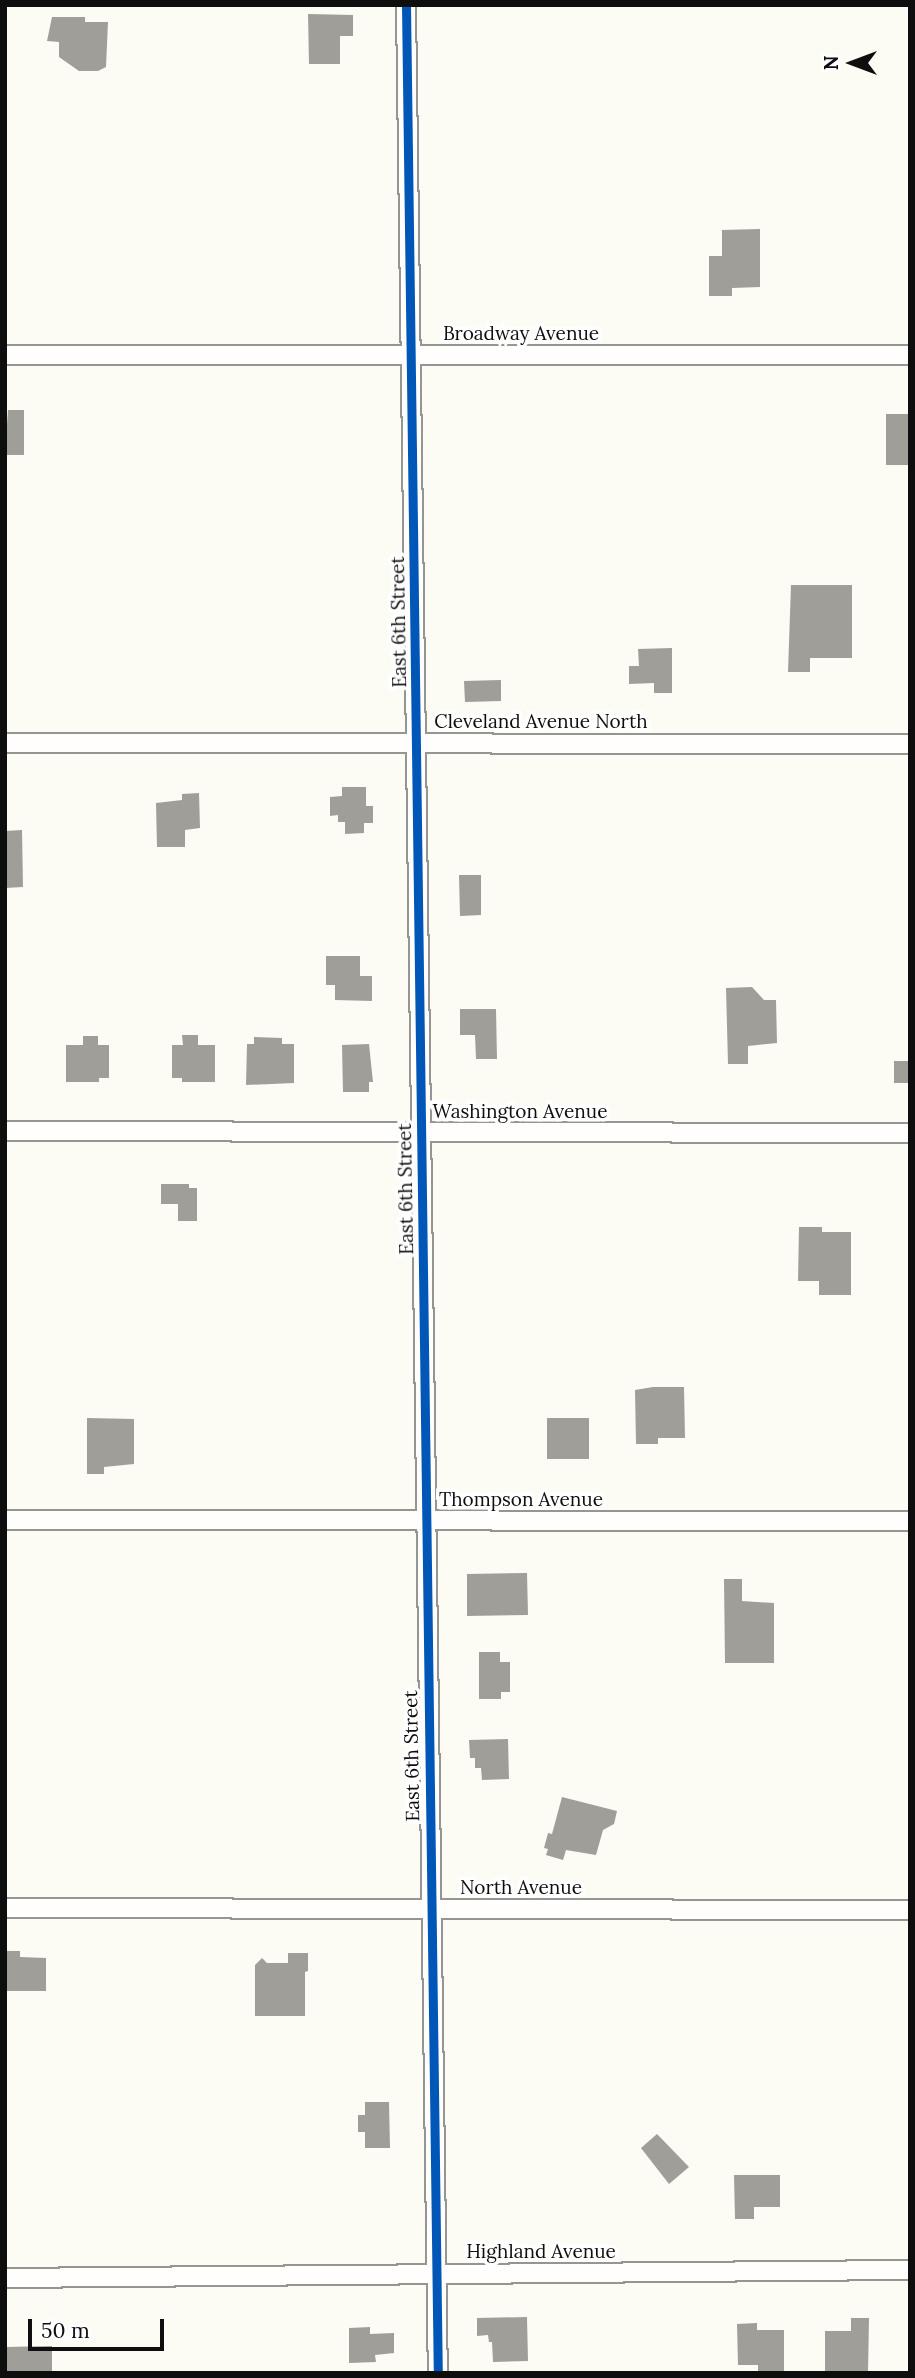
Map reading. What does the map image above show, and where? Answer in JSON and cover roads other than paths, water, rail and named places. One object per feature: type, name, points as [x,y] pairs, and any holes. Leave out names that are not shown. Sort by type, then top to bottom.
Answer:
[{"type":"street","name":"East 6th Street","points":[[406,5],[438,2373]]},
{"type":"street","name":"Broadway Avenue","points":[[5,355],[910,355]]},
{"type":"street","name":"Cleveland Avenue North","points":[[5,743],[910,744]]},
{"type":"street","name":"Washington Avenue","points":[[5,1131],[910,1133]]},
{"type":"street","name":"Thompson Avenue","points":[[5,1520],[910,1521]]},
{"type":"street","name":"North Avenue","points":[[5,1908],[910,1910]]},
{"type":"street","name":"Highland Avenue","points":[[5,2278],[910,2270]]}]
